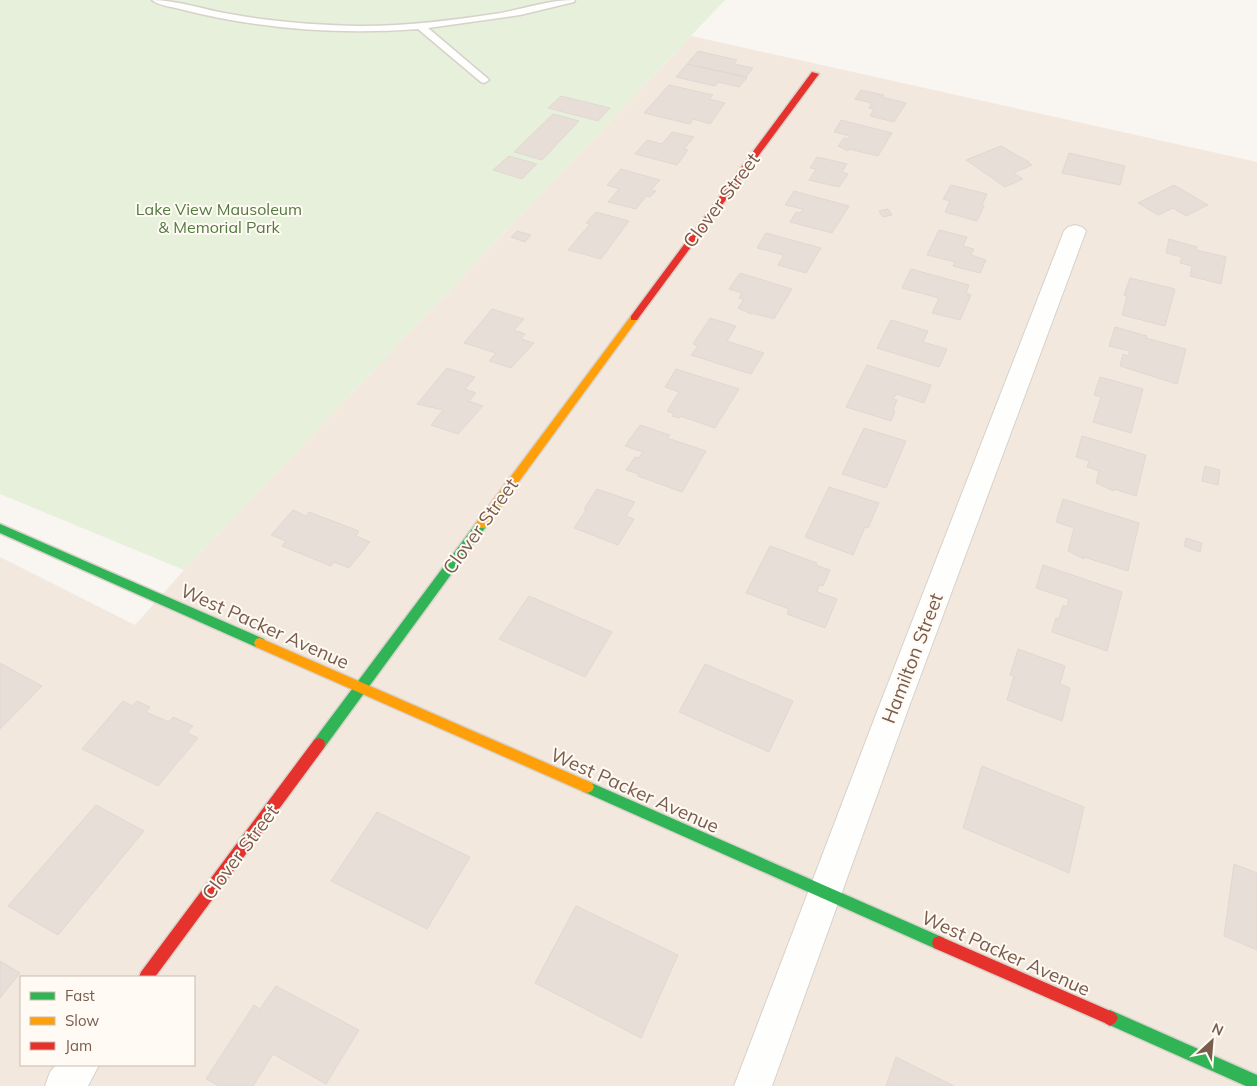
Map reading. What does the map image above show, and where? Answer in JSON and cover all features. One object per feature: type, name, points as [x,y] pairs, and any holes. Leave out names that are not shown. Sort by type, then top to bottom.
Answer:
[{"type":"street","name":"Clover Street","points":[[147,976],[362,688],[475,532],[815,74]]},
{"type":"street","name":"Hamilton Street","points":[[753,1086],[1075,231]]},
{"type":"street","name":"West Packer Avenue","points":[[0,528],[1257,1083]]},
{"type":"street","points":[[64,1086],[79,1066]]},
{"type":"lane","points":[[156,0],[222,17],[265,23],[349,28],[420,26],[489,17],[571,0]]},
{"type":"lane","points":[[420,26],[484,80]]},
{"type":"shaded area","points":[[691,36],[1257,162],[1257,1086],[0,1086],[0,557],[135,625],[184,570]]},
{"type":"green space","name":"Lake View Mausoleum & Memorial Park","points":[[0,0],[725,0],[184,570],[0,494]]},
{"type":"building","points":[[698,51],[737,60],[734,64],[753,68],[746,77],[687,64]]},
{"type":"building","points":[[687,64],[747,78],[739,87],[718,82],[715,86],[676,77]]},
{"type":"building","points":[[669,85],[713,95],[709,99],[725,103],[710,124],[693,119],[690,124],[644,113]]},
{"type":"building","points":[[861,90],[884,95],[882,97],[906,103],[894,122],[870,116],[874,109],[869,108],[872,103],[855,99]]},
{"type":"building","points":[[561,96],[610,108],[598,121],[548,108]]},
{"type":"building","points":[[553,114],[579,121],[542,160],[514,152]]},
{"type":"building","points":[[841,120],[892,133],[878,156],[849,149],[848,151],[838,146],[844,138],[848,139],[850,136],[834,132]]},
{"type":"building","points":[[672,132],[694,137],[684,149],[688,150],[677,165],[635,154],[647,140],[662,144]]},
{"type":"building","points":[[1001,146],[1032,165],[1014,173],[1023,179],[1005,187],[966,160]]},
{"type":"building","points":[[1069,153],[1125,166],[1120,185],[1062,173]]},
{"type":"building","points":[[509,156],[537,164],[522,179],[493,170]]},
{"type":"building","points":[[817,157],[847,164],[842,172],[848,174],[839,187],[809,180],[816,169],[810,168]]},
{"type":"building","points":[[621,169],[660,180],[651,190],[656,191],[650,197],[646,196],[636,209],[608,202],[619,189],[607,185]]},
{"type":"building","points":[[951,185],[987,194],[977,221],[945,212],[950,201],[943,199]]},
{"type":"building","points":[[1174,185],[1208,205],[1186,216],[1173,208],[1158,215],[1138,203]]},
{"type":"building","points":[[794,191],[849,206],[832,233],[790,222],[796,212],[800,213],[803,209],[785,205]]},
{"type":"building","points":[[888,209],[892,215],[883,217],[879,211]]},
{"type":"building","points":[[596,212],[629,221],[601,259],[568,250],[590,224],[586,223]]},
{"type":"building","points":[[939,230],[967,237],[963,246],[974,249],[971,255],[986,260],[980,273],[953,266],[955,262],[927,255]]},
{"type":"building","points":[[517,231],[531,235],[525,242],[511,237]]},
{"type":"building","points":[[766,233],[821,248],[806,273],[778,265],[784,255],[757,248]]},
{"type":"building","points":[[1169,239],[1197,247],[1196,250],[1226,257],[1221,284],[1190,276],[1192,266],[1180,263],[1182,257],[1166,253]]},
{"type":"building","points":[[911,269],[969,285],[966,293],[971,295],[960,320],[932,313],[939,298],[902,288]]},
{"type":"building","points":[[740,273],[792,289],[774,319],[751,314],[738,308],[744,299],[739,298],[742,293],[729,289]]},
{"type":"building","points":[[1130,278],[1175,289],[1165,326],[1122,315],[1127,296],[1124,295]]},
{"type":"building","points":[[492,309],[524,319],[514,330],[525,334],[521,339],[534,343],[511,368],[489,361],[496,353],[464,343]]},
{"type":"building","points":[[710,318],[736,326],[727,341],[764,353],[751,374],[691,355],[698,346],[693,344]]},
{"type":"building","points":[[891,320],[928,331],[923,342],[947,349],[939,367],[877,348]]},
{"type":"building","points":[[1115,327],[1186,349],[1177,384],[1120,366],[1123,354],[1128,356],[1130,351],[1109,346]]},
{"type":"building","points":[[867,365],[931,385],[924,403],[896,394],[893,399],[897,400],[893,410],[895,411],[891,421],[846,407]]},
{"type":"building","points":[[447,368],[475,377],[465,389],[476,393],[469,401],[483,406],[458,434],[431,425],[443,410],[417,404]]},
{"type":"building","points":[[676,369],[739,389],[715,428],[680,416],[679,418],[672,416],[674,414],[667,411],[679,392],[665,387]]},
{"type":"building","points":[[1100,377],[1143,389],[1131,433],[1093,422],[1101,397],[1094,395]]},
{"type":"building","points":[[640,425],[670,435],[667,438],[706,451],[682,492],[626,470],[635,457],[639,458],[643,452],[625,446]]},
{"type":"building","points":[[864,428],[906,441],[886,488],[842,474]]},
{"type":"building","points":[[1082,436],[1146,455],[1136,496],[1114,489],[1114,491],[1096,483],[1099,471],[1087,467],[1089,461],[1076,457]]},
{"type":"building","points":[[1205,466],[1220,470],[1218,485],[1202,481]]},
{"type":"building","points":[[829,487],[879,503],[868,528],[865,527],[853,555],[805,537]]},
{"type":"building","points":[[597,489],[635,502],[626,516],[634,519],[618,545],[574,528]]},
{"type":"building","points":[[1063,499],[1139,523],[1128,571],[1084,557],[1084,559],[1068,551],[1074,528],[1056,522]]},
{"type":"building","points":[[293,510],[306,516],[309,512],[359,531],[356,536],[370,542],[349,568],[334,562],[331,566],[282,546],[286,541],[271,535]]},
{"type":"building","points":[[1186,538],[1202,543],[1200,552],[1184,546]]},
{"type":"building","points":[[770,546],[817,563],[816,565],[830,570],[823,586],[819,585],[817,592],[837,599],[825,628],[787,614],[789,609],[746,593]]},
{"type":"building","points":[[1043,565],[1122,592],[1107,651],[1052,632],[1056,618],[1059,619],[1063,605],[1067,607],[1069,599],[1036,588]]},
{"type":"building","points":[[529,596],[612,632],[585,677],[499,639]]},
{"type":"building","points":[[1018,649],[1065,666],[1060,684],[1070,688],[1062,721],[1007,700],[1014,676],[1010,675]]},
{"type":"building","points":[[0,663],[42,686],[0,729]]},
{"type":"building","points":[[705,664],[793,701],[769,752],[679,712]]},
{"type":"building","points":[[123,701],[132,706],[137,701],[150,707],[146,712],[169,722],[173,717],[193,726],[187,733],[198,738],[158,786],[82,749]]},
{"type":"building","points":[[982,766],[1084,807],[1069,873],[963,828]]},
{"type":"building","points":[[96,805],[144,831],[58,935],[8,906]]},
{"type":"building","points":[[377,812],[470,857],[427,929],[331,881]]},
{"type":"building","points":[[1234,864],[1257,873],[1257,950],[1224,936]]},
{"type":"building","points":[[576,906],[678,955],[641,1038],[535,983]]},
{"type":"building","points":[[0,961],[20,973],[0,998]]},
{"type":"building","points":[[276,986],[359,1030],[326,1084],[273,1054],[253,1086],[219,1086],[206,1079],[254,1005],[260,1009]]},
{"type":"building","points":[[896,1057],[954,1086],[886,1086]]},
{"type":"traffic: fast","points":[[319,744],[481,525]]},
{"type":"traffic: fast","points":[[0,528],[260,643]]},
{"type":"traffic: fast","points":[[587,787],[939,943]]},
{"type":"traffic: fast","points":[[1110,1018],[1257,1083]]},
{"type":"traffic: slow","points":[[481,525],[634,318]]},
{"type":"traffic: slow","points":[[260,643],[587,787]]},
{"type":"traffic: jam","points":[[634,318],[815,74]]},
{"type":"traffic: jam","points":[[147,976],[319,744]]},
{"type":"traffic: jam","points":[[939,943],[1110,1018]]}]
